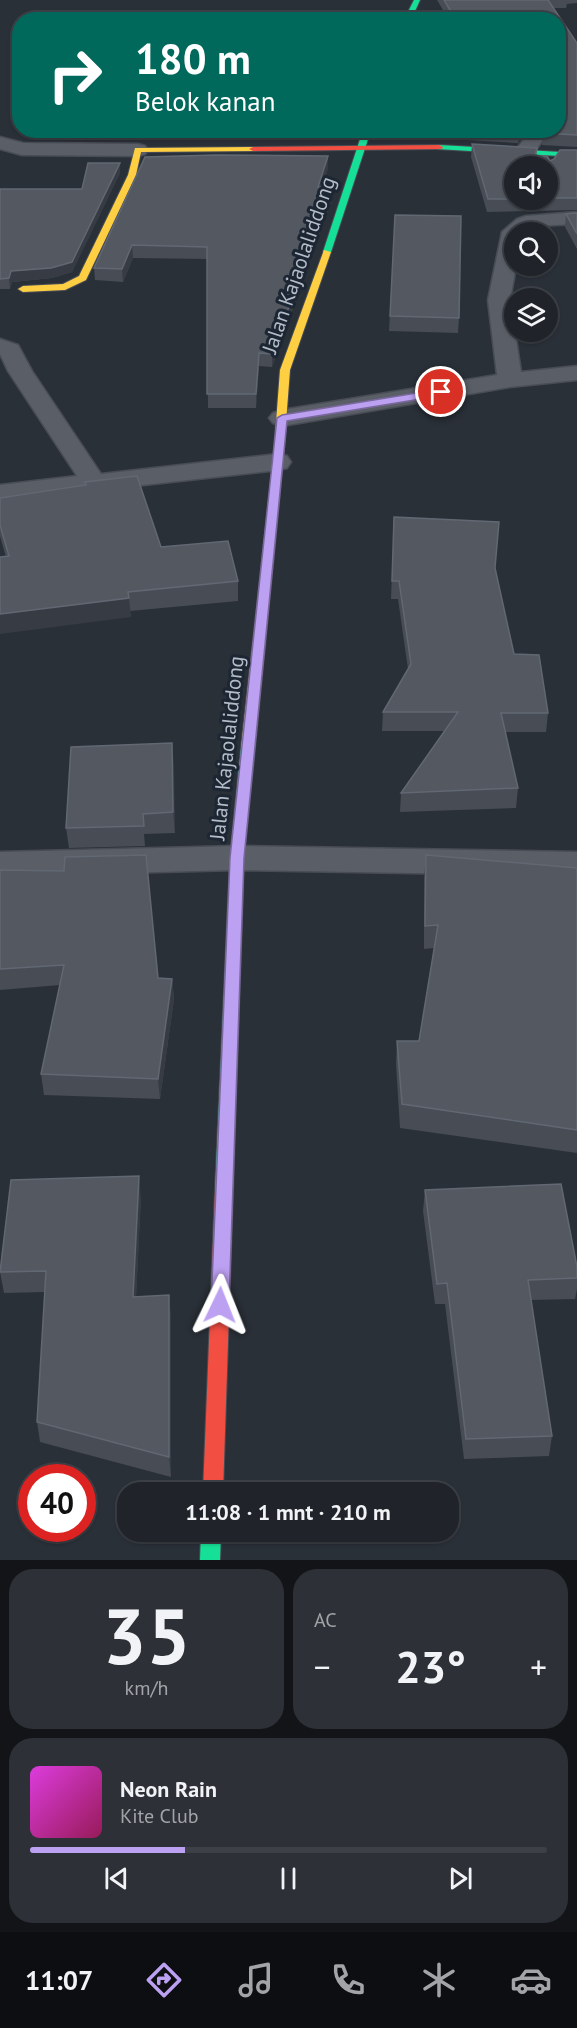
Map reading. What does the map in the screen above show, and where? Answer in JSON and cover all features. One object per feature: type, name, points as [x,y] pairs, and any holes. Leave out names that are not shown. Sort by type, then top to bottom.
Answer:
[{"type":"street","name":"Jalan Kajaolaliddong","points":[[213,1482],[237,858],[278,462],[282,393],[285,370],[365,138]]},
{"type":"street","points":[[525,151],[535,138]]},
{"type":"street","points":[[3,148],[199,151],[444,147],[525,151],[538,156]]},
{"type":"street","points":[[24,289],[65,287],[83,278],[132,176],[138,150]]},
{"type":"street","points":[[558,158],[577,155]]},
{"type":"street","points":[[510,380],[499,300],[512,232],[524,223],[532,211],[577,218]]},
{"type":"street","points":[[0,346],[10,350],[20,371],[93,481]]},
{"type":"street","points":[[282,418],[510,380],[577,373]]},
{"type":"street","points":[[0,493],[278,462]]},
{"type":"street","points":[[0,864],[237,858],[577,864]]},
{"type":"street","points":[[210,1560],[211,1542]]},
{"type":"building","points":[[444,0],[548,0],[556,12],[451,12]]},
{"type":"building","points":[[566,27],[577,43],[577,135],[566,134]]},
{"type":"building","points":[[472,144],[537,148],[535,156],[504,156],[504,199],[488,199]]},
{"type":"building","points":[[560,150],[577,150],[577,198],[558,198],[558,156],[556,156]]},
{"type":"building","points":[[328,156],[318,187],[332,187],[272,354],[259,353],[256,394],[207,394],[207,247],[132,245],[122,269],[94,268],[145,157]]},
{"type":"building","points":[[88,163],[120,163],[72,262],[51,268],[11,271],[9,278],[0,279],[0,189],[82,189]]},
{"type":"building","points":[[577,213],[577,234],[566,214]]},
{"type":"building","points":[[395,215],[461,216],[459,318],[390,316]]},
{"type":"building","points":[[137,476],[161,547],[228,541],[238,581],[128,592],[129,598],[0,614],[0,557],[9,556],[0,525],[0,498],[86,485],[85,482]]},
{"type":"building","points":[[394,517],[499,522],[495,568],[514,654],[539,655],[548,713],[501,713],[518,788],[401,793],[458,712],[383,712],[411,664],[399,581],[392,581]]},
{"type":"building","points":[[172,743],[173,812],[143,814],[144,826],[66,828],[71,747]]},
{"type":"building","points":[[146,855],[158,978],[172,979],[158,1079],[41,1074],[64,965],[0,969],[0,870],[64,871],[65,857]]},
{"type":"building","points":[[426,855],[577,868],[577,1130],[402,1104],[397,1041],[419,1041],[438,925],[425,926]]},
{"type":"building","points":[[139,1176],[133,1297],[169,1295],[169,1457],[37,1422],[46,1271],[0,1272],[11,1180]]},
{"type":"building","points":[[561,1184],[577,1267],[577,1278],[528,1280],[552,1436],[466,1439],[447,1283],[437,1284],[425,1190]]},
{"type":"traffic: fast","points":[[411,12],[417,0]]},
{"type":"traffic: fast","points":[[327,252],[364,138]]},
{"type":"traffic: fast","points":[[439,147],[577,155]]},
{"type":"traffic: fast","points":[[224,1191],[237,858],[248,748]]},
{"type":"traffic: fast","points":[[210,1560],[211,1542]]},
{"type":"traffic: slow","points":[[23,289],[65,287],[83,278],[132,175],[138,150],[253,149]]},
{"type":"traffic: slow","points":[[248,748],[278,462],[285,370],[327,252]]},
{"type":"traffic: jam","points":[[253,149],[439,147]]},
{"type":"traffic: jam","points":[[213,1482],[224,1191]]},
{"type":"route","points":[[220,1305],[237,858],[282,418],[441,392]]}]
